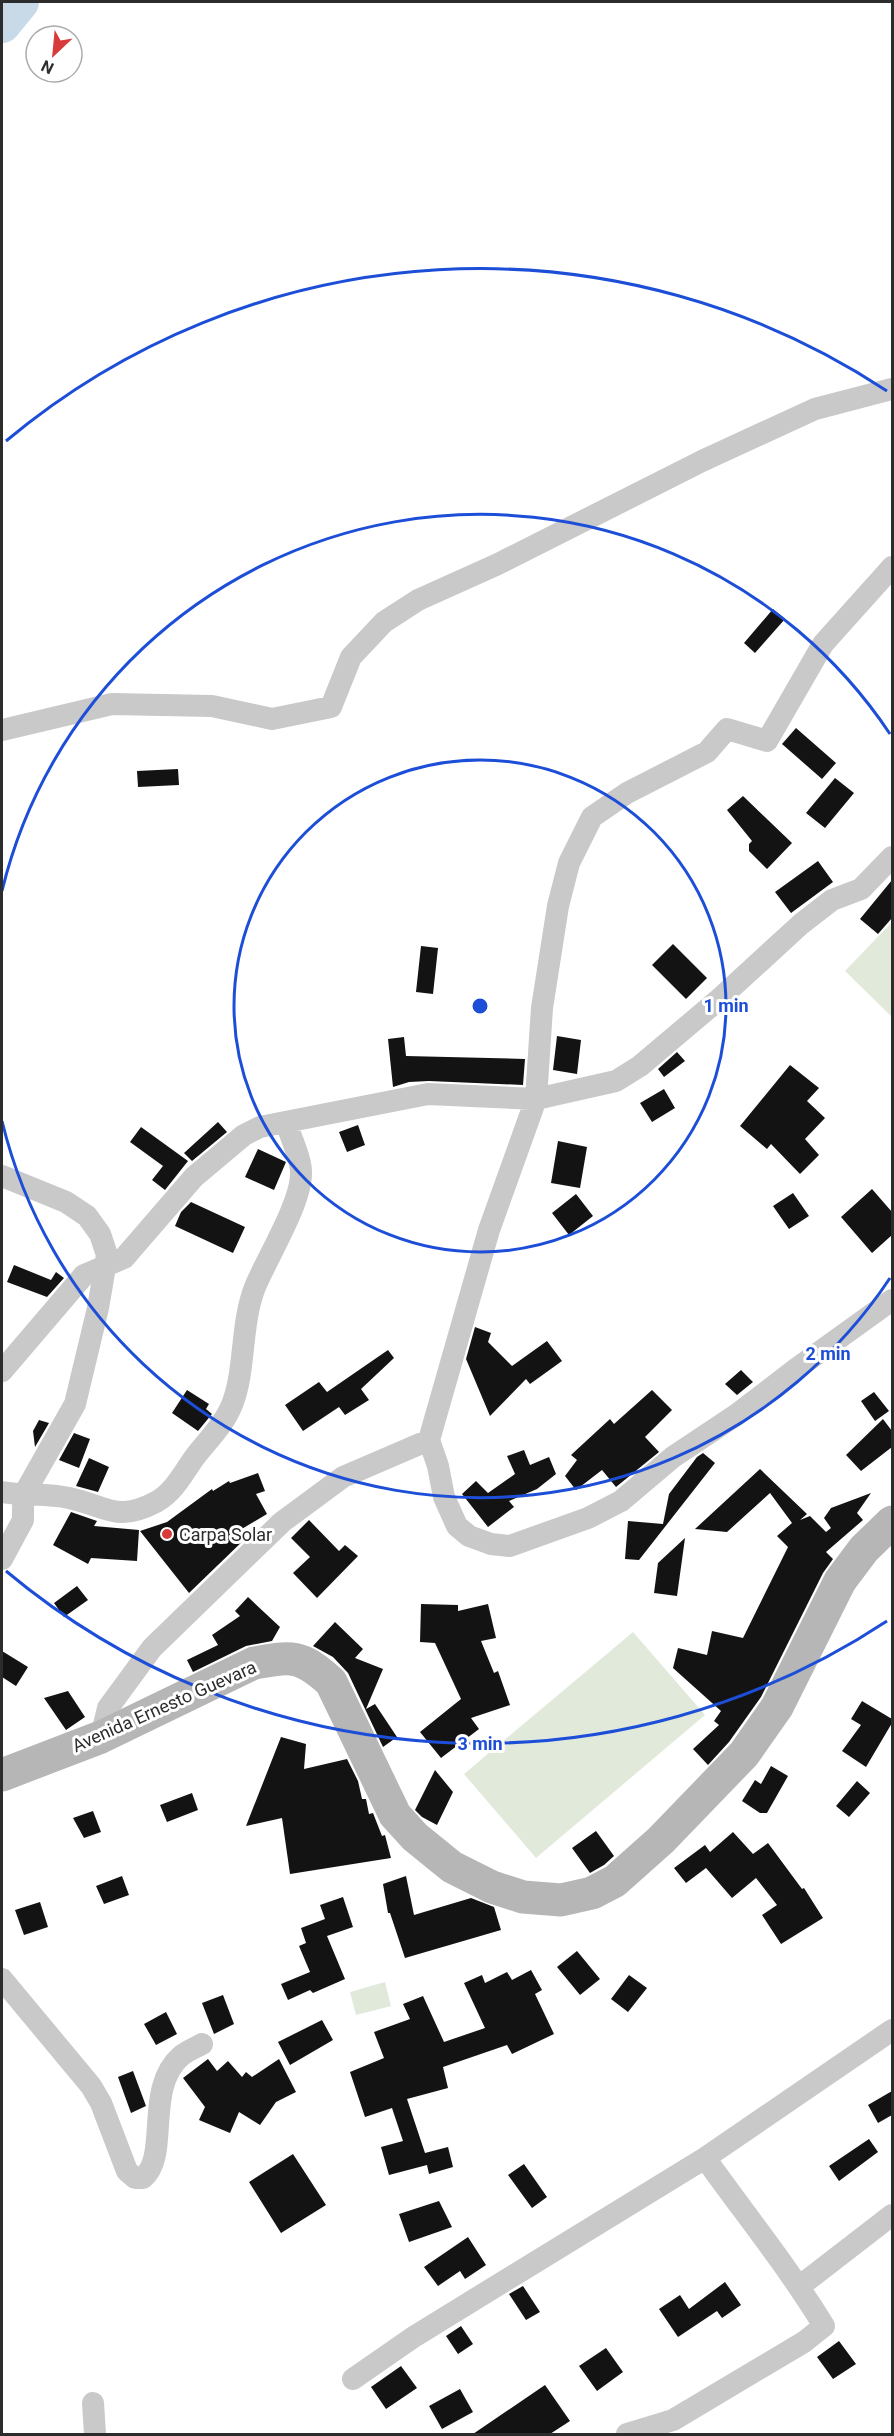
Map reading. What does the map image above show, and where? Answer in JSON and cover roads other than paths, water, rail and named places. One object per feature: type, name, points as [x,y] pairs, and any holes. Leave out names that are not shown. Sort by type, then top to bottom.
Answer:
[{"type":"main road","name":"Avenida Ernesto Guevara","points":[[2,1775],[101,1737],[254,1663],[277,1659],[298,1659],[315,1668],[331,1682],[395,1815],[415,1838],[452,1867],[492,1887],[523,1898],[561,1900],[592,1893],[615,1881],[661,1840],[744,1754],[777,1707],[840,1581],[864,1549],[892,1522]]},
{"type":"street","points":[[2,729],[112,705],[212,706],[272,719],[331,707],[351,657],[384,622],[418,600],[498,564],[702,461],[815,409],[892,389]]},
{"type":"street","points":[[892,567],[823,644],[767,741],[727,729],[707,752],[627,793],[591,817],[568,863],[558,906],[542,1008],[536,1099],[489,1230],[429,1440],[438,1466],[444,1497],[457,1526],[469,1536],[491,1544],[510,1546],[588,1518],[621,1501],[673,1457],[736,1415],[892,1300]]},
{"type":"street","points":[[2,1371],[84,1275],[124,1258],[194,1177],[244,1135],[260,1126],[428,1094],[536,1099],[616,1081],[640,1066],[717,1001],[801,924],[832,900],[861,889],[892,857]]},
{"type":"street","points":[[12,1494],[69,1498],[113,1513],[131,1512],[156,1502],[170,1492],[219,1427],[231,1409],[235,1396],[246,1318],[254,1289],[298,1191],[302,1173],[286,1122]]},
{"type":"street","points":[[2,1176],[66,1202],[87,1216],[100,1234],[107,1255],[98,1308],[75,1404],[12,1494]]},
{"type":"street","points":[[101,1737],[108,1708],[153,1647],[282,1522],[344,1477],[429,1440]]},
{"type":"street","points":[[2,1559],[23,1520],[12,1494]]},
{"type":"street","points":[[2,1979],[91,2086],[101,2103],[127,2171],[135,2178],[143,2178],[152,2168],[159,2101],[169,2071],[182,2056],[202,2044]]},
{"type":"street","points":[[353,2379],[416,2336],[705,2158],[892,2030]]},
{"type":"street","points":[[627,2434],[673,2420],[804,2342],[824,2326],[800,2286],[705,2158]]},
{"type":"street","points":[[800,2286],[892,2216]]},
{"type":"street","points":[[93,2403],[94,2434]]},
{"type":"waterway","points":[[2,24],[20,2]]},
{"type":"place","name":"Carpa Solar","points":[[167,1534]]}]
